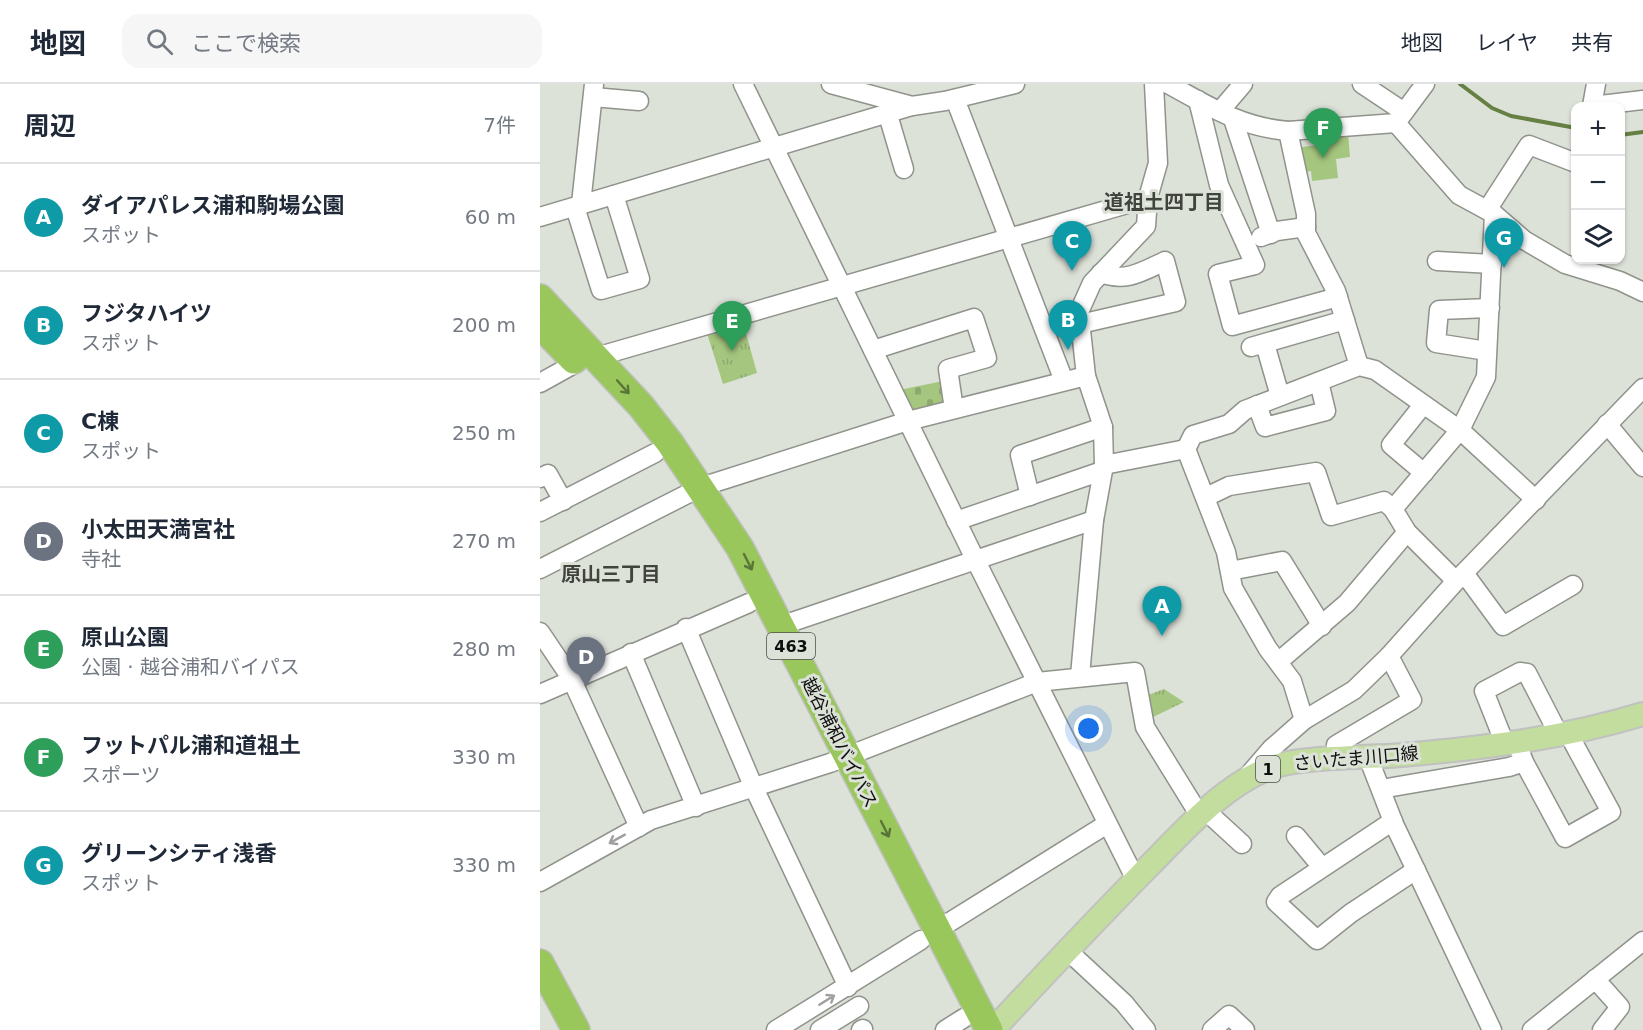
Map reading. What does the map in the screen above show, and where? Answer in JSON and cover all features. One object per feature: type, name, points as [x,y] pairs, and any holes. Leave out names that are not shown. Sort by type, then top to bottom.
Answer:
[{"type":"highway","name":"越谷浦和バイパス","points":[[540,298],[655,453],[693,492],[740,548],[780,626],[839,760]]},
{"type":"highway","name":"越谷浦和バイパス","points":[[540,325],[586,360],[648,415],[693,492],[748,603],[839,760],[929,935],[991,1030]]},
{"type":"highway","name":"越谷浦和バイパス","points":[[929,935],[960,1026]]},
{"type":"highway","points":[[540,963],[576,1030]]},
{"type":"main road","name":"さいたま川口線","points":[[991,1030],[1203,813],[1243,781],[1275,766],[1337,759],[1516,750],[1564,734],[1643,714]]},
{"type":"street","points":[[743,84],[956,521],[1136,880]]},
{"type":"street","points":[[831,84],[912,106]]},
{"type":"street","points":[[540,217],[772,147],[888,115],[948,95],[1015,84]]},
{"type":"street","points":[[1080,676],[1094,520],[1103,468],[1103,427],[1086,376],[1079,312],[1092,283],[1146,226],[1148,198],[1158,163],[1154,84]]},
{"type":"street","points":[[1167,84],[1227,115],[1264,129],[1288,131],[1400,117],[1425,84]]},
{"type":"street","points":[[1243,84],[1227,115],[1270,234]]},
{"type":"street","points":[[1362,84],[1400,117],[1459,195],[1491,212],[1524,240],[1565,264],[1620,281],[1643,292]]},
{"type":"street","points":[[1593,102],[1596,84]]},
{"type":"street","points":[[614,195],[640,279],[602,290],[578,206],[593,90],[639,100]]},
{"type":"street","points":[[948,95],[1010,238],[1064,381]]},
{"type":"street","points":[[1197,100],[1219,185],[1255,265],[1218,274],[1232,326],[1338,297]]},
{"type":"street","points":[[1625,102],[1643,100]]},
{"type":"street","points":[[888,115],[904,169]]},
{"type":"street","points":[[1288,131],[1306,214],[1306,233],[1338,297],[1359,366]]},
{"type":"street","points":[[1393,509],[1460,430],[1486,377],[1492,264],[1491,212],[1529,144],[1571,161]]},
{"type":"street","points":[[540,383],[586,360],[1148,198]]},
{"type":"street","points":[[1245,244],[1270,234],[1306,226]]},
{"type":"street","points":[[1080,324],[1176,302],[1165,261],[1134,275],[1115,278],[1101,273]]},
{"type":"street","points":[[1437,261],[1492,264]]},
{"type":"street","points":[[1487,351],[1436,343],[1439,310],[1490,308]]},
{"type":"street","points":[[873,350],[974,318],[987,358],[948,369],[954,409]]},
{"type":"street","points":[[1280,396],[1258,345],[1345,320]]},
{"type":"street","points":[[1304,720],[1292,681],[1233,588],[1226,552],[1186,449],[1193,435],[1229,424],[1245,410],[1359,366],[1375,370],[1460,430],[1536,500]]},
{"type":"street","points":[[540,569],[693,492],[908,421],[1086,376]]},
{"type":"street","points":[[1257,405],[1265,427],[1326,411],[1319,382]]},
{"type":"street","points":[[1243,781],[1271,749],[1304,720],[1354,690],[1389,656],[1460,577],[1643,388]]},
{"type":"street","points":[[1423,405],[1391,445],[1424,473]]},
{"type":"street","points":[[1607,424],[1643,467]]},
{"type":"street","points":[[1030,496],[1020,455],[1103,427]]},
{"type":"street","points":[[956,521],[1103,468],[1186,449]]},
{"type":"street","points":[[540,512],[655,453]]},
{"type":"street","points":[[1206,497],[1229,486],[1316,472],[1330,516],[1384,501],[1393,509],[1407,532],[1460,577],[1503,626],[1573,585]]},
{"type":"street","points":[[540,478],[548,474],[563,501]]},
{"type":"street","points":[[780,626],[1094,520]]},
{"type":"street","points":[[1278,662],[1347,603],[1407,532]]},
{"type":"street","points":[[1230,571],[1282,561],[1322,626]]},
{"type":"street","points":[[540,694],[571,678],[748,603]]},
{"type":"street","points":[[686,628],[754,788],[848,987]]},
{"type":"street","points":[[540,632],[571,678],[639,827]]},
{"type":"street","points":[[631,653],[696,807]]},
{"type":"street","points":[[1337,759],[1336,745],[1412,700],[1389,656]]},
{"type":"street","points":[[540,882],[651,820],[839,760],[1037,682],[1135,672],[1145,727],[1203,813],[1242,844]]},
{"type":"street","points":[[1520,672],[1527,673],[1564,734],[1611,812],[1565,838],[1484,692],[1520,672]]},
{"type":"street","points":[[1381,789],[1509,768],[1516,750]]},
{"type":"street","points":[[1368,757],[1393,821],[1492,1030]]},
{"type":"street","points":[[1393,821],[1321,866],[1280,896],[1276,902],[1317,940],[1351,912],[1416,870]]},
{"type":"street","points":[[776,1030],[1107,825]]},
{"type":"street","points":[[1296,836],[1321,866]]},
{"type":"street","points":[[1532,1030],[1643,941]]},
{"type":"street","points":[[1067,950],[1124,1003],[1146,1030]]},
{"type":"street","points":[[1595,979],[1620,1007],[1602,1030]]},
{"type":"street","points":[[820,1030],[859,1006]]},
{"type":"street","points":[[804,1014],[814,1030]]},
{"type":"street","points":[[1212,1030],[1229,1015],[1245,1030]]},
{"type":"green space","points":[[1348,133],[1350,157],[1336,159],[1338,178],[1312,181],[1311,171],[1305,172],[1302,147],[1318,145],[1317,136]]},
{"type":"green space","points":[[742,319],[757,373],[723,384],[706,330]]},
{"type":"green space","points":[[948,380],[951,406],[912,415],[899,390]]},
{"type":"green space","points":[[1164,689],[1184,702],[1147,720],[1143,697]]},
{"type":"waterway","points":[[1460,84],[1492,108],[1511,116],[1571,127]]},
{"type":"waterway","points":[[1625,134],[1643,132]]},
{"type":"place","name":"フットパル浦和道祖土","points":[[1323,158]]},
{"type":"place","name":"グリーンシティ浅香","points":[[1504,268]]},
{"type":"place","name":"C棟","points":[[1072,271]]},
{"type":"place","name":"フジタハイツ","points":[[1068,350]]},
{"type":"place","name":"原山公園","points":[[732,351]]},
{"type":"place","name":"ダイアパレス浦和駒場公園","points":[[1162,636]]},
{"type":"place","name":"小太田天満宮社","points":[[586,687]]},
{"type":"district","name":"道祖土四丁目","points":[[1164,202]]},
{"type":"district","name":"原山三丁目","points":[[611,574]]}]
